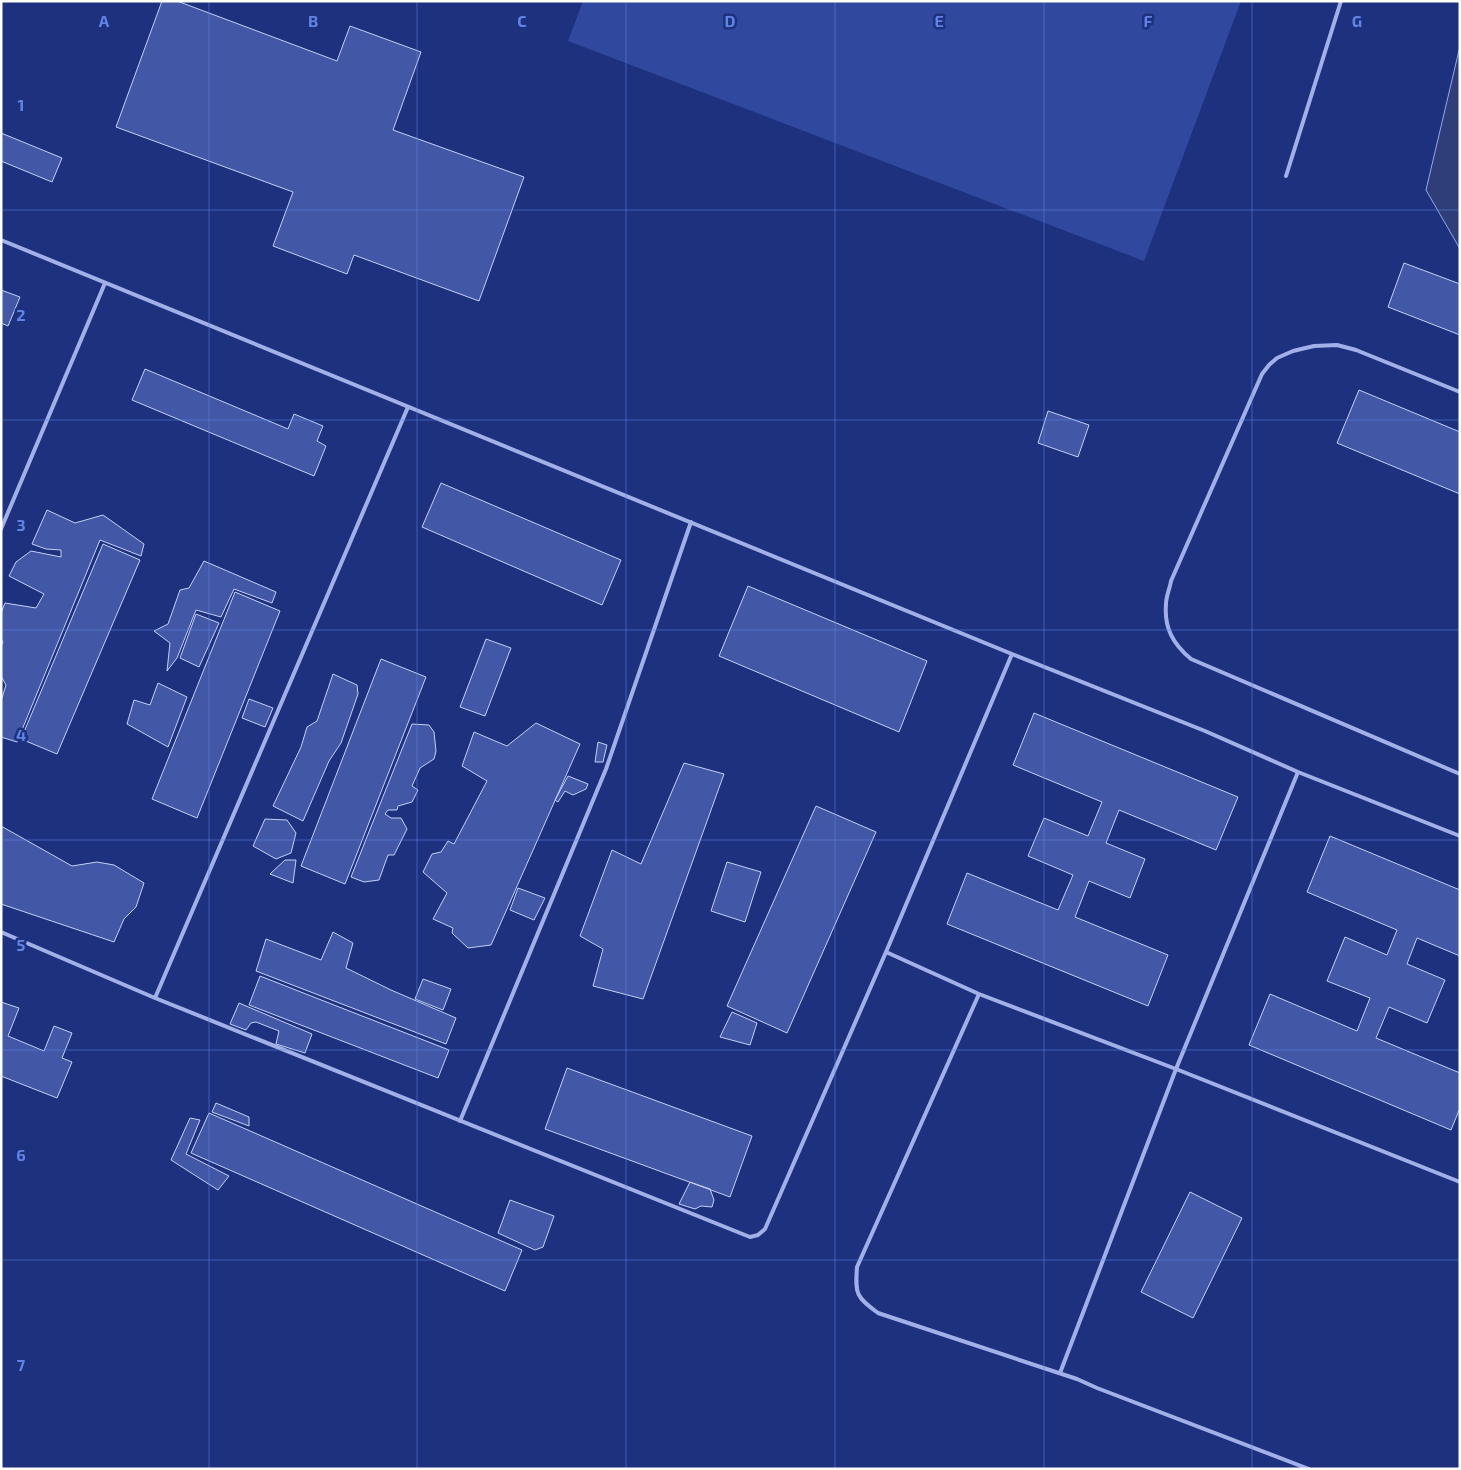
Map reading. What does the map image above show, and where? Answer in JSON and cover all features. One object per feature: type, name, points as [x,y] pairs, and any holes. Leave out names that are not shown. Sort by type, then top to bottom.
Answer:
[{"type":"lane","points":[[1286,176],[1341,1]]},
{"type":"lane","points":[[1,240],[1196,728],[1298,772],[1460,836]]},
{"type":"lane","points":[[1,529],[105,282]]},
{"type":"lane","points":[[1460,392],[1356,350],[1337,346],[1314,346],[1293,351],[1277,358],[1262,374],[1172,581],[1166,604],[1166,624],[1172,639],[1190,659],[1460,774]]},
{"type":"lane","points":[[155,998],[408,406]]},
{"type":"lane","points":[[460,1122],[606,769],[691,522]]},
{"type":"lane","points":[[1,932],[155,998],[460,1122],[750,1237],[758,1235],[765,1229],[886,952],[1012,654]]},
{"type":"lane","points":[[1060,1374],[1176,1069],[1298,772]]},
{"type":"lane","points":[[886,952],[979,994],[1176,1069],[1460,1182]]},
{"type":"lane","points":[[979,994],[857,1267],[856,1282],[859,1297],[878,1313],[1060,1374],[1310,1469]]},
{"type":"shaded area","points":[[583,1],[1241,1],[1144,261],[568,41]]},
{"type":"shaded area","points":[[1460,46],[1460,249],[1426,190]]},
{"type":"building","points":[[162,1],[177,1],[337,61],[350,26],[421,52],[393,130],[524,177],[479,301],[354,255],[347,274],[273,246],[293,192],[116,127]]},
{"type":"building","points":[[1,133],[62,158],[52,182],[1,161]]},
{"type":"building","points":[[1404,263],[1460,284],[1460,335],[1388,307]]},
{"type":"building","points":[[1,290],[20,297],[8,326],[1,323]]},
{"type":"building","points":[[145,369],[288,429],[294,414],[323,426],[317,441],[326,446],[314,476],[132,400]]},
{"type":"building","points":[[1359,390],[1460,432],[1460,494],[1337,443]]},
{"type":"building","points":[[1048,411],[1089,425],[1078,457],[1038,443]]},
{"type":"building","points":[[441,483],[621,560],[602,605],[422,527]]},
{"type":"building","points":[[47,510],[75,523],[103,515],[144,544],[141,556],[100,540],[17,742],[1,737],[1,701],[6,685],[1,676],[1,646],[3,642],[1,639],[1,613],[5,603],[36,608],[44,594],[9,576],[16,562],[31,551],[61,557],[61,550],[46,549],[32,544]]},
{"type":"building","points":[[103,544],[140,560],[57,754],[21,739]]},
{"type":"building","points":[[204,561],[276,592],[272,603],[234,589],[221,617],[196,610],[177,658],[167,671],[170,643],[154,631],[168,624],[180,590],[189,588]]},
{"type":"building","points":[[748,586],[927,661],[899,732],[719,656]]},
{"type":"building","points":[[235,592],[280,611],[197,818],[152,799]]},
{"type":"building","points":[[196,614],[219,623],[199,667],[180,658]]},
{"type":"building","points":[[486,639],[511,648],[485,716],[460,707]]},
{"type":"building","points":[[381,659],[426,677],[345,884],[301,866]]},
{"type":"building","points":[[333,674],[357,685],[358,694],[341,743],[329,761],[303,821],[273,806],[301,747],[307,727],[317,721]]},
{"type":"building","points":[[158,683],[187,697],[168,747],[127,724],[134,700],[150,705]]},
{"type":"building","points":[[249,699],[273,708],[265,727],[242,718]]},
{"type":"building","points":[[1034,713],[1238,797],[1216,850],[1119,810],[1106,843],[1145,859],[1130,898],[1089,881],[1075,917],[1168,955],[1148,1006],[947,924],[967,873],[1058,910],[1073,875],[1028,856],[1044,818],[1088,836],[1102,802],[1013,765]]},
{"type":"building","points":[[536,723],[580,744],[491,945],[468,948],[452,933],[453,928],[433,919],[447,893],[423,872],[432,854],[441,852],[448,841],[454,844],[487,781],[462,766],[474,732],[507,746]]},
{"type":"building","points":[[412,724],[429,725],[434,732],[436,751],[434,759],[420,768],[412,786],[418,790],[412,802],[398,806],[397,810],[388,810],[385,814],[391,818],[401,818],[407,829],[394,855],[388,855],[379,880],[364,882],[351,877]]},
{"type":"building","points":[[598,742],[607,745],[603,762],[595,762]]},
{"type":"building","points":[[684,763],[724,774],[643,999],[593,986],[603,949],[580,936],[612,850],[641,864]]},
{"type":"building","points":[[568,776],[588,784],[586,789],[573,795],[565,791],[558,802],[555,800]]},
{"type":"building","points":[[816,806],[876,832],[787,1033],[727,1006]]},
{"type":"building","points":[[265,819],[287,820],[296,833],[291,853],[276,859],[253,846]]},
{"type":"building","points":[[1,826],[72,866],[97,862],[114,865],[144,883],[136,907],[124,919],[114,942],[1,904]]},
{"type":"building","points":[[1330,836],[1460,890],[1460,956],[1417,938],[1407,964],[1445,980],[1427,1023],[1389,1007],[1376,1038],[1460,1073],[1460,1108],[1451,1130],[1249,1045],[1270,994],[1357,1031],[1370,998],[1327,981],[1345,937],[1387,955],[1397,930],[1307,892]]},
{"type":"building","points":[[285,860],[296,860],[293,883],[270,874]]},
{"type":"building","points":[[727,862],[761,872],[745,922],[711,911]]},
{"type":"building","points":[[518,888],[545,898],[534,920],[510,910]]},
{"type":"building","points":[[333,932],[353,943],[346,968],[456,1018],[446,1044],[256,971],[266,939],[321,960]]},
{"type":"building","points":[[260,976],[449,1050],[438,1078],[249,1005]]},
{"type":"building","points":[[423,979],[451,989],[443,1010],[415,999]]},
{"type":"building","points":[[1,1002],[19,1008],[8,1036],[44,1051],[54,1026],[72,1033],[62,1058],[72,1062],[57,1098],[1,1076]]},
{"type":"building","points":[[239,1003],[312,1034],[305,1053],[276,1044],[279,1031],[256,1022],[251,1023],[246,1030],[230,1024]]},
{"type":"building","points":[[732,1012],[757,1023],[750,1045],[720,1037]]},
{"type":"building","points":[[567,1068],[752,1136],[730,1197],[545,1129]]},
{"type":"building","points":[[216,1103],[249,1117],[249,1126],[212,1112]]},
{"type":"building","points":[[209,1113],[522,1250],[505,1291],[191,1153]]},
{"type":"building","points":[[190,1118],[200,1120],[186,1154],[229,1176],[218,1190],[171,1160]]},
{"type":"building","points":[[690,1182],[710,1189],[714,1200],[712,1207],[701,1206],[695,1209],[679,1204]]},
{"type":"building","points":[[1190,1192],[1242,1218],[1193,1318],[1141,1292]]},
{"type":"building","points":[[510,1200],[554,1216],[543,1247],[535,1250],[498,1233]]}]
